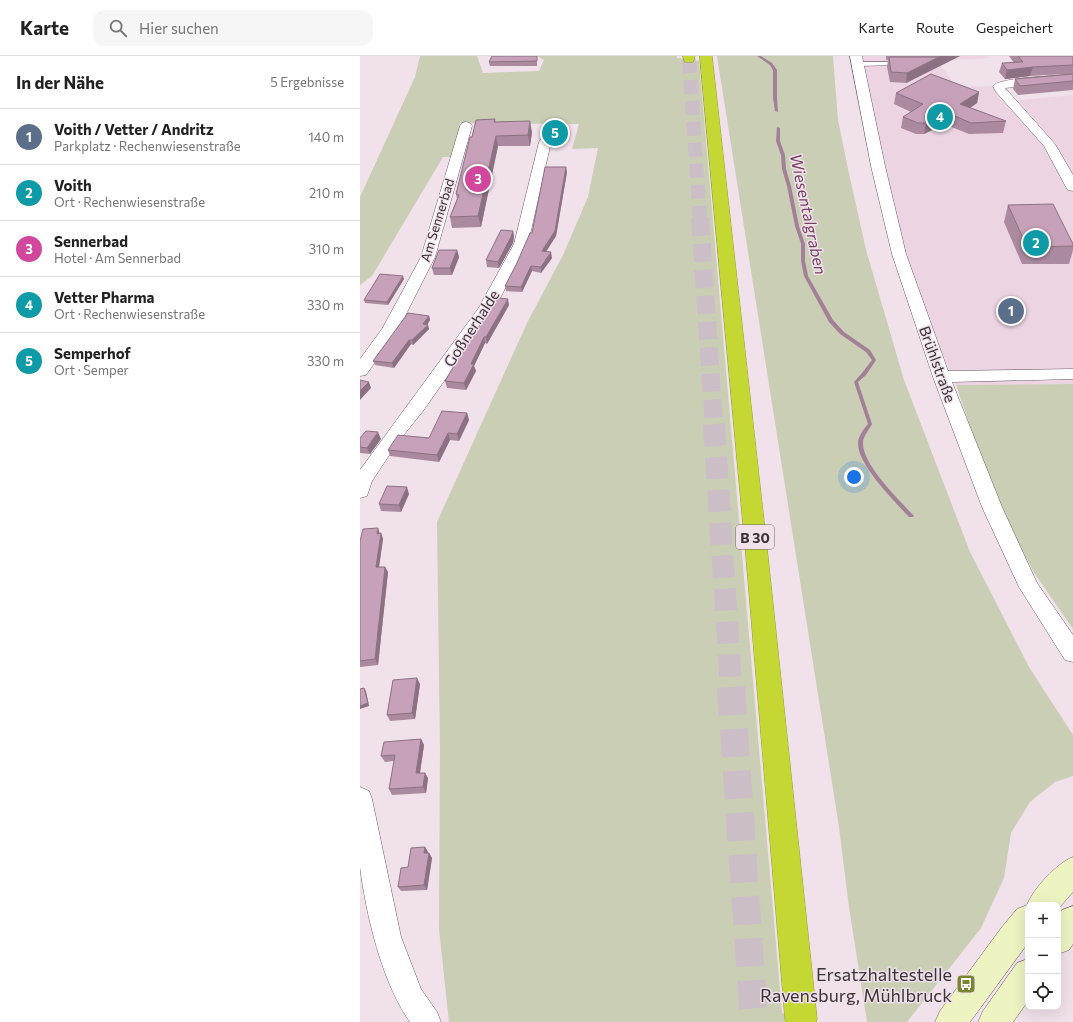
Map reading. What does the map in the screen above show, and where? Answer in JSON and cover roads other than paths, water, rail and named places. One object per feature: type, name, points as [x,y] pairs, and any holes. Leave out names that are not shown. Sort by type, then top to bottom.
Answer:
[{"type":"highway","name":"B 30","points":[[695,57],[758,557],[801,1019]]},
{"type":"street","name":"Brühlstraße","points":[[856,60],[876,159],[899,254],[941,377],[992,507],[1029,587],[1073,653]]},
{"type":"street","points":[[1073,78],[1000,86],[1000,90],[1049,144],[1073,187]]},
{"type":"street","name":"Am Sennerbad","points":[[360,371],[390,330],[428,257],[466,126]]},
{"type":"street","name":"Goßnerhalde","points":[[360,491],[363,480],[392,438],[421,401],[486,310],[521,244],[534,184],[545,144]]},
{"type":"street","points":[[941,377],[1073,374]]},
{"type":"street","points":[[360,799],[387,937],[410,998],[427,1022]]},
{"type":"street","points":[[1045,902],[1073,870]]},
{"type":"street","points":[[1059,938],[1073,921]]},
{"type":"street","points":[[951,1022],[1025,924]]},
{"type":"street","points":[[994,1022],[1025,978]]},
{"type":"lane","points":[[856,60],[910,64]]},
{"type":"waterway","name":"Wiesentalgraben","points":[[759,56],[771,64],[775,70],[775,98],[777,111]]},
{"type":"waterway","name":"Wiesentalgraben","points":[[778,128],[778,141],[783,155],[784,169],[797,226],[803,244],[803,261],[806,276],[831,321],[842,333],[868,351],[874,360],[856,382],[870,424],[861,440],[861,450],[865,460],[880,481],[911,516]]},
{"type":"tunnel","points":[[689,59],[700,219]]},
{"type":"tunnel","points":[[700,218],[714,425]]},
{"type":"tunnel","points":[[714,424],[731,688]]},
{"type":"tunnel","points":[[731,687],[754,1022]]},
{"type":"place","name":"Vetter Pharma","points":[[940,117]]},
{"type":"place","name":"Semperhof","points":[[555,133]]},
{"type":"place","name":"Sennerbad","points":[[478,179]]},
{"type":"place","name":"Voith","points":[[1036,243]]},
{"type":"place","name":"Voith / Vetter / Andritz","points":[[1011,311]]},
{"type":"place","name":"Ersatzhaltestelle Ravensburg, Mühlbruck","points":[[966,984]]}]
